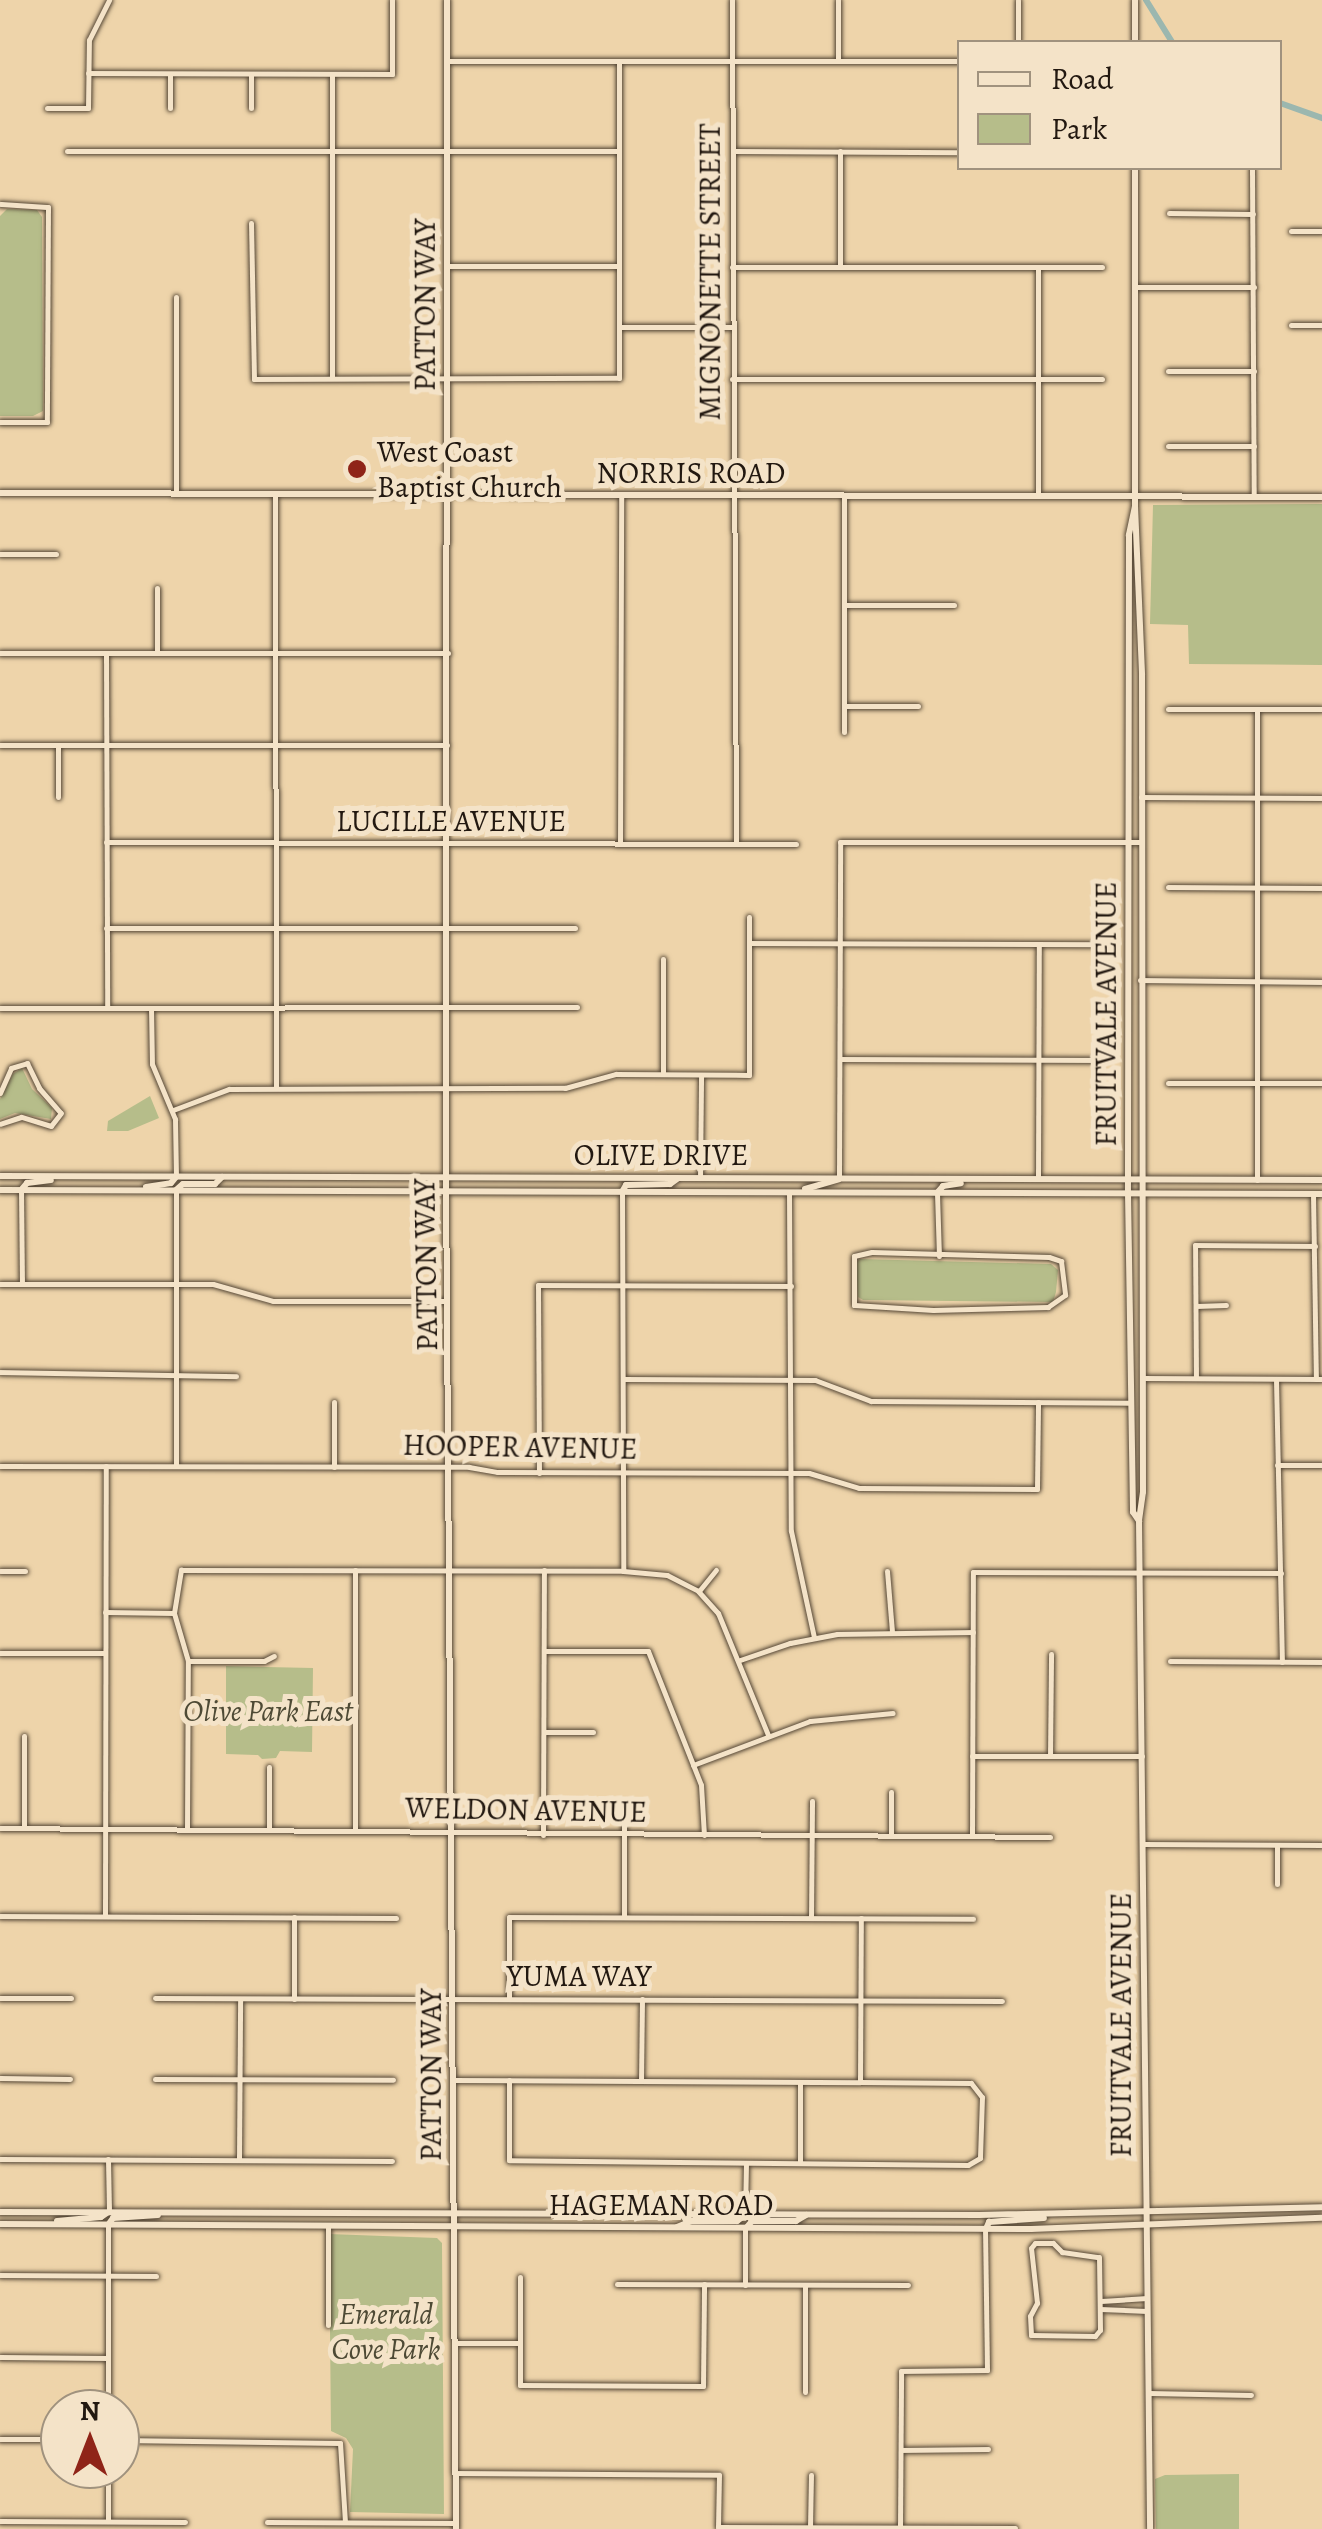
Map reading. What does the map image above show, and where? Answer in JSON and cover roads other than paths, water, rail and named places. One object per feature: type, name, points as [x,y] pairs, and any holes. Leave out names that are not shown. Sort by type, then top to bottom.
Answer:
[{"type":"main road","name":"PATTON WAY","points":[[447,0],[446,1178],[450,1302],[456,2526]]},
{"type":"main road","points":[[1135,0],[1135,40]]},
{"type":"main road","name":"FRUITVALE AVENUE","points":[[1135,170],[1135,506],[1141,644],[1139,1521],[1150,2529]]},
{"type":"main road","name":"NORRIS ROAD","points":[[0,493],[1322,497]]},
{"type":"main road","name":"FRUITVALE AVENUE","points":[[1135,506],[1130,512],[1128,1194],[1133,1512],[1139,1521]]},
{"type":"main road","points":[[1129,645],[1141,644]]},
{"type":"main road","name":"OLIVE DRIVE","points":[[0,1176],[1322,1180]]},
{"type":"main road","points":[[21,1190],[27,1184],[72,1176]]},
{"type":"main road","points":[[126,1190],[171,1183],[176,1176]]},
{"type":"main road","points":[[176,1190],[183,1184],[215,1184],[223,1177]]},
{"type":"main road","points":[[622,1192],[626,1186],[670,1184],[678,1178]]},
{"type":"main road","points":[[789,1192],[839,1180]]},
{"type":"main road","points":[[937,1193],[944,1186],[982,1180]]},
{"type":"main road","name":"OLIVE DRIVE","points":[[0,1190],[1318,1194]]},
{"type":"main road","points":[[1131,1402],[1142,1433]]},
{"type":"main road","name":"HAGEMAN ROAD","points":[[0,2212],[1055,2215],[1322,2207]]},
{"type":"main road","points":[[1228,2222],[1250,2212],[1289,2208]]},
{"type":"main road","points":[[40,2224],[101,2218],[109,2211]]},
{"type":"main road","points":[[108,2225],[112,2218],[151,2218],[164,2212]]},
{"type":"main road","points":[[676,2228],[690,2220],[737,2221],[745,2215]]},
{"type":"main road","points":[[745,2228],[752,2222],[796,2220],[807,2215]]},
{"type":"main road","points":[[986,2230],[990,2222],[1055,2215]]},
{"type":"main road","name":"HAGEMAN ROAD","points":[[0,2224],[986,2230],[1322,2218]]},
{"type":"street","points":[[48,108],[88,108],[92,30],[108,0]]},
{"type":"street","points":[[88,74],[392,74],[392,0]]},
{"type":"street","name":"MIGNONETTE STREET","points":[[732,0],[736,844]]},
{"type":"street","points":[[838,0],[838,61]]},
{"type":"street","points":[[1018,0],[1018,40]]},
{"type":"street","points":[[447,61],[957,62]]},
{"type":"street","points":[[251,223],[254,379],[619,378],[619,61]]},
{"type":"street","points":[[170,74],[170,108]]},
{"type":"street","points":[[251,74],[251,108]]},
{"type":"street","points":[[332,74],[332,378]]},
{"type":"street","points":[[68,150],[619,151]]},
{"type":"street","points":[[732,151],[957,152]]},
{"type":"street","points":[[840,152],[840,267]]},
{"type":"street","points":[[1252,170],[1254,496]]},
{"type":"street","points":[[0,204],[48,207],[47,422],[0,422]]},
{"type":"street","points":[[1170,214],[1253,214]]},
{"type":"street","points":[[1291,231],[1322,231]]},
{"type":"street","points":[[447,266],[619,266]]},
{"type":"street","points":[[732,267],[1102,267]]},
{"type":"street","points":[[1038,267],[1038,496]]},
{"type":"street","points":[[1136,287],[1254,287]]},
{"type":"street","points":[[176,297],[176,494]]},
{"type":"street","points":[[1291,325],[1322,325]]},
{"type":"street","points":[[619,327],[732,327]]},
{"type":"street","points":[[1168,371],[1254,371]]},
{"type":"street","points":[[732,379],[1102,379]]},
{"type":"street","points":[[1168,446],[1254,446]]},
{"type":"street","points":[[275,494],[276,1088]]},
{"type":"street","points":[[620,844],[621,495]]},
{"type":"street","points":[[844,496],[844,732]]},
{"type":"street","points":[[0,554],[56,554]]},
{"type":"street","points":[[157,588],[157,653]]},
{"type":"street","points":[[844,605],[954,605]]},
{"type":"street","points":[[0,653],[448,653]]},
{"type":"street","points":[[106,653],[106,1008]]},
{"type":"street","points":[[844,706],[918,706]]},
{"type":"street","points":[[1168,709],[1322,709]]},
{"type":"street","points":[[1257,709],[1257,1180]]},
{"type":"street","points":[[0,746],[448,746]]},
{"type":"street","points":[[58,746],[58,797]]},
{"type":"street","points":[[1141,797],[1322,798]]},
{"type":"street","name":"LUCILLE AVENUE","points":[[106,842],[796,844]]},
{"type":"street","points":[[839,1180],[840,842],[1141,842]]},
{"type":"street","points":[[1168,887],[1322,888]]},
{"type":"street","points":[[173,1110],[220,1090],[565,1088],[607,1076],[749,1075],[749,917]]},
{"type":"street","points":[[106,928],[576,928]]},
{"type":"street","points":[[749,943],[1103,944]]},
{"type":"street","points":[[1038,944],[1038,1179]]},
{"type":"street","points":[[663,960],[663,1074]]},
{"type":"street","points":[[1140,980],[1322,982]]},
{"type":"street","points":[[0,1008],[578,1007]]},
{"type":"street","points":[[151,1008],[152,1064],[173,1110],[176,1176]]},
{"type":"street","points":[[840,1059],[1104,1060]]},
{"type":"street","points":[[0,1093],[11,1068],[26,1063],[39,1088],[61,1113],[51,1126],[21,1117],[0,1124]]},
{"type":"street","points":[[700,1178],[702,1074]]},
{"type":"street","points":[[1168,1082],[1322,1083]]},
{"type":"street","points":[[21,1190],[22,1284]]},
{"type":"street","points":[[176,1190],[176,1466]]},
{"type":"street","points":[[622,1192],[623,1570]]},
{"type":"street","points":[[789,1192],[791,1540],[814,1637]]},
{"type":"street","points":[[937,1193],[939,1256]]},
{"type":"street","points":[[1142,1378],[1319,1379],[1315,1246],[1318,1194]]},
{"type":"street","points":[[1196,1378],[1195,1245],[1315,1246]]},
{"type":"street","points":[[872,1252],[939,1256],[1050,1257],[1061,1261],[1065,1295],[1048,1307],[933,1310],[854,1305],[854,1256],[872,1252]]},
{"type":"street","points":[[0,1284],[177,1284],[224,1286],[273,1301],[450,1302]]},
{"type":"street","points":[[539,1473],[538,1285],[791,1286]]},
{"type":"street","points":[[1196,1306],[1226,1305]]},
{"type":"street","points":[[0,1372],[236,1376]]},
{"type":"street","points":[[624,1379],[825,1383],[871,1401],[1131,1402]]},
{"type":"street","points":[[1276,1379],[1282,1662]]},
{"type":"street","points":[[334,1402],[334,1467]]},
{"type":"street","name":"HOOPER AVENUE","points":[[0,1466],[451,1467],[539,1473],[790,1474],[818,1475],[859,1488],[1036,1489],[1038,1402]]},
{"type":"street","points":[[1277,1465],[1322,1465]]},
{"type":"street","points":[[105,1916],[106,1466]]},
{"type":"street","points":[[188,1828],[188,1661],[174,1613],[181,1570],[623,1570],[668,1575],[698,1591],[718,1613],[768,1736]]},
{"type":"street","points":[[355,1570],[355,1829]]},
{"type":"street","points":[[543,1834],[544,1570]]},
{"type":"street","points":[[698,1591],[716,1570]]},
{"type":"street","points":[[0,1571],[25,1571]]},
{"type":"street","points":[[887,1571],[892,1632]]},
{"type":"street","points":[[972,1836],[973,1572],[1282,1573]]},
{"type":"street","points":[[105,1612],[174,1613]]},
{"type":"street","points":[[738,1660],[814,1637],[973,1632]]},
{"type":"street","points":[[544,1651],[648,1652],[703,1792],[704,1835]]},
{"type":"street","points":[[0,1653],[104,1653]]},
{"type":"street","points":[[1050,1756],[1051,1654]]},
{"type":"street","points":[[188,1661],[264,1661],[274,1656]]},
{"type":"street","points":[[1170,1661],[1322,1662]]},
{"type":"street","points":[[693,1765],[828,1717],[893,1712]]},
{"type":"street","points":[[544,1732],[593,1732]]},
{"type":"street","points":[[24,1736],[24,1828]]},
{"type":"street","points":[[972,1756],[1142,1756]]},
{"type":"street","points":[[269,1767],[269,1829]]},
{"type":"street","points":[[891,1836],[892,1792]]},
{"type":"street","points":[[812,1801],[812,1918]]},
{"type":"street","points":[[624,1804],[624,1917]]},
{"type":"street","name":"WELDON AVENUE","points":[[0,1828],[1050,1837]]},
{"type":"street","points":[[1143,1844],[1322,1845]]},
{"type":"street","points":[[1276,1844],[1277,1884]]},
{"type":"street","points":[[0,1916],[396,1918]]},
{"type":"street","points":[[509,1998],[510,1916],[973,1919]]},
{"type":"street","points":[[294,1917],[294,1999]]},
{"type":"street","points":[[860,2082],[861,1918]]},
{"type":"street","points":[[0,1998],[70,1998]]},
{"type":"street","name":"YUMA WAY","points":[[155,1998],[1002,2001]]},
{"type":"street","points":[[240,1999],[240,2160]]},
{"type":"street","points":[[641,2081],[642,1999]]},
{"type":"street","points":[[0,2078],[70,2078]]},
{"type":"street","points":[[155,2079],[393,2080]]},
{"type":"street","points":[[454,2080],[508,2080],[800,2082],[860,2082],[971,2083],[982,2098],[980,2158],[968,2165],[508,2160],[508,2080]]},
{"type":"street","points":[[800,2082],[800,2164]]},
{"type":"street","points":[[0,2159],[392,2161]]},
{"type":"street","points":[[108,2159],[109,2211]]},
{"type":"street","points":[[745,2215],[746,2163]]},
{"type":"street","points":[[108,2225],[108,2389]]},
{"type":"street","points":[[328,2226],[328,2325]]},
{"type":"street","points":[[745,2228],[745,2284]]},
{"type":"street","points":[[900,2528],[901,2371],[987,2370],[986,2230]]},
{"type":"street","points":[[1053,2243],[1062,2252],[1098,2254],[1100,2305],[1100,2330],[1095,2336],[1033,2338],[1030,2316],[1037,2308],[1037,2283],[1031,2272],[1032,2244],[1053,2243]]},
{"type":"street","points":[[0,2275],[156,2276]]},
{"type":"street","points":[[520,2277],[520,2385],[703,2386],[704,2284]]},
{"type":"street","points":[[617,2284],[908,2285]]},
{"type":"street","points":[[805,2285],[805,2392]]},
{"type":"street","points":[[1121,2305],[1147,2298]]},
{"type":"street","points":[[1100,2305],[1147,2310]]},
{"type":"street","points":[[455,2343],[520,2343]]},
{"type":"street","points":[[0,2357],[108,2358]]},
{"type":"street","points":[[1149,2392],[1251,2394]]},
{"type":"street","points":[[0,2439],[40,2439]]},
{"type":"street","points":[[140,2440],[340,2443],[345,2522]]},
{"type":"street","points":[[900,2450],[988,2448]]},
{"type":"street","points":[[456,2474],[719,2474],[718,2527],[1015,2528]]},
{"type":"street","points":[[810,2475],[810,2527]]},
{"type":"street","points":[[108,2489],[108,2521]]},
{"type":"street","points":[[0,2521],[186,2522]]},
{"type":"street","points":[[267,2522],[456,2526]]},
{"type":"waterway","points":[[1146,0],[1171,40]]},
{"type":"waterway","points":[[1282,104],[1322,118]]},
{"type":"place","name":"West Coast Baptist Church","points":[[357,469]]},
{"type":"park label","name":"Olive Park East","points":[[268,1711]]},
{"type":"park label","name":"Emerald Cove Park","points":[[386,2331]]}]
